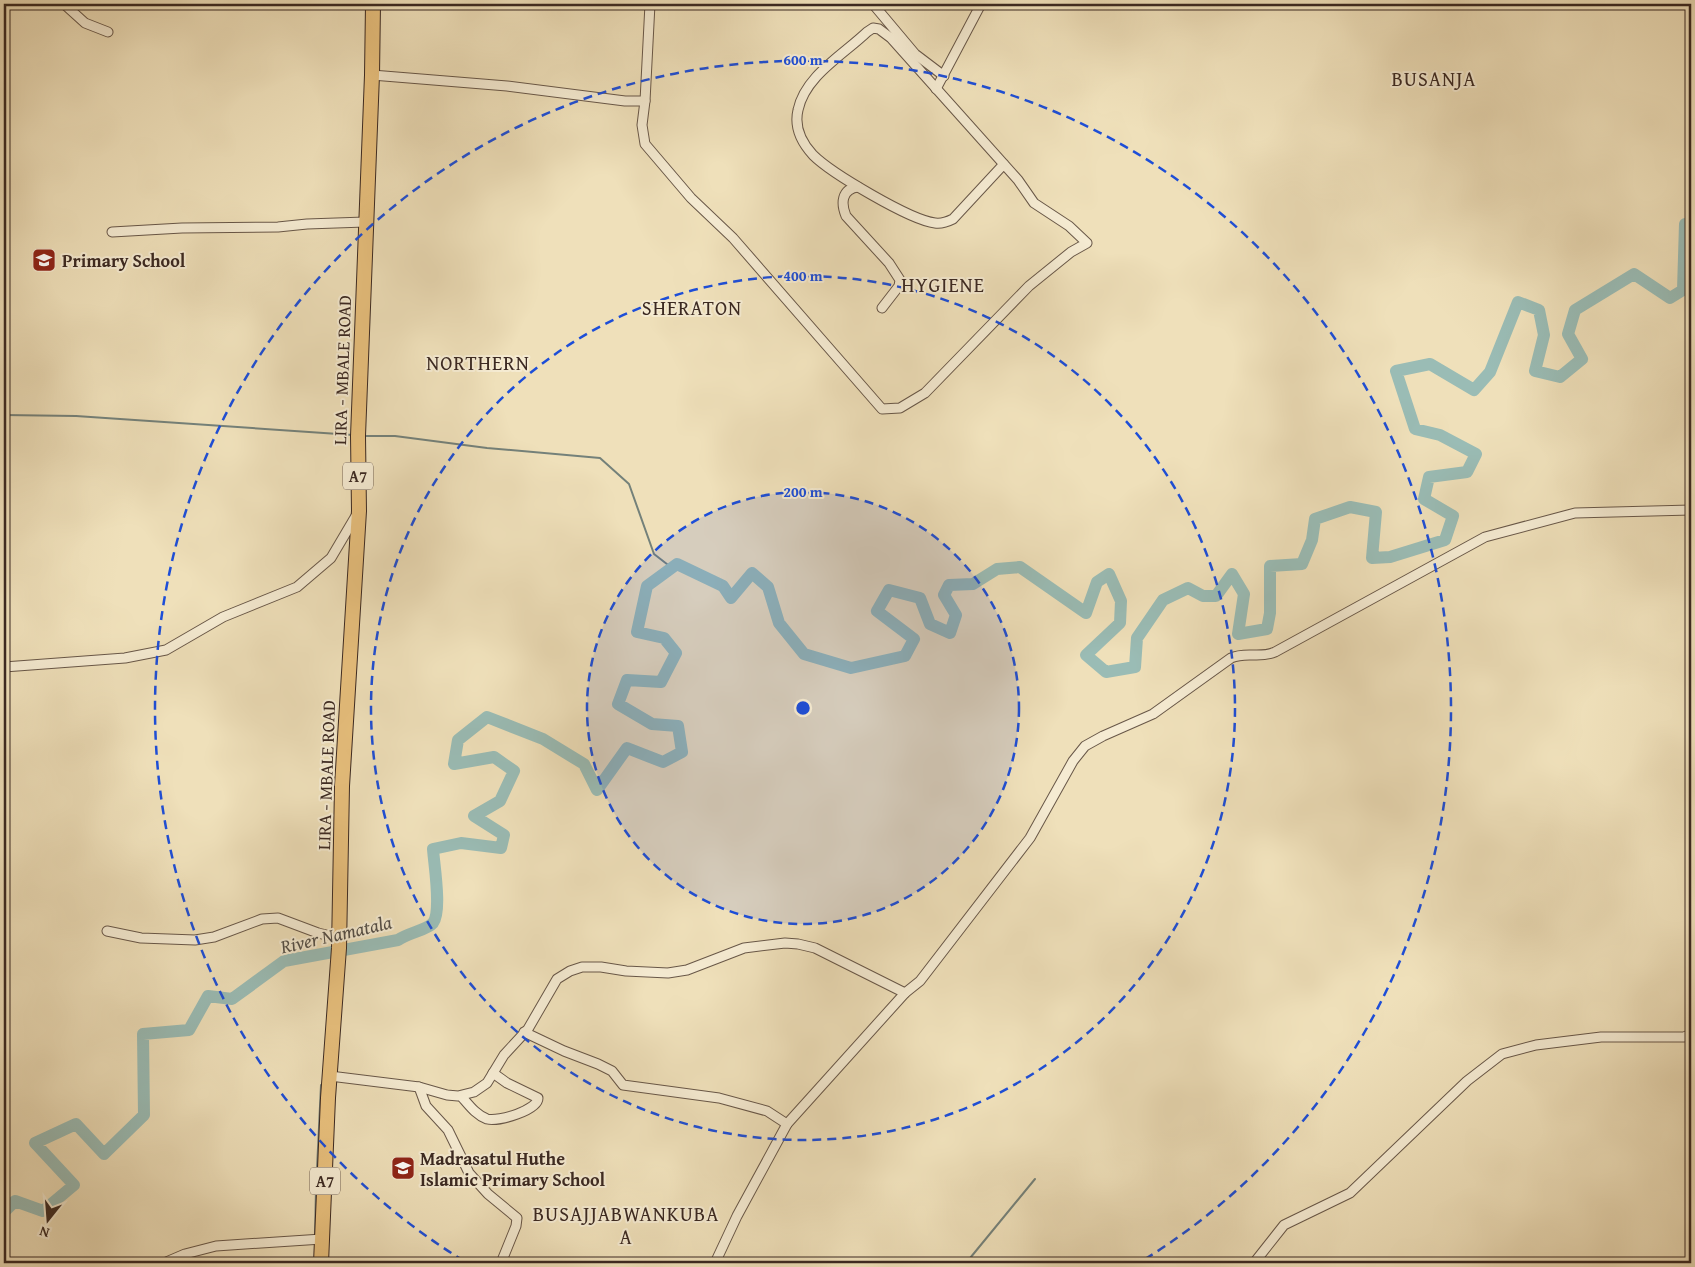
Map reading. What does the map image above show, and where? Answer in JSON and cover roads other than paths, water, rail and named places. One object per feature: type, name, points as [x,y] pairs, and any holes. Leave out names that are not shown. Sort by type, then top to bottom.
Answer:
[{"type":"main road","name":"LIRA - MBALE ROAD","points":[[339,943],[342,786],[359,511],[358,436],[373,4]]},
{"type":"main road","name":"A7","points":[[321,1263],[336,965],[339,943]]},
{"type":"street","points":[[64,4],[85,22],[108,32]]},
{"type":"street","points":[[650,4],[642,125],[645,144],[691,198],[733,238],[882,410],[900,408],[925,393],[1029,286],[1071,252],[1087,243],[1069,226],[1034,203],[1004,164],[891,38],[876,28],[867,32],[808,86],[801,100],[797,118],[798,130],[814,156],[828,166],[832,172],[926,221],[945,223],[953,219],[1004,164]]},
{"type":"street","points":[[873,4],[915,54],[944,76]]},
{"type":"street","points":[[936,90],[981,4]]},
{"type":"street","points":[[372,76],[507,86],[625,101],[645,101]]},
{"type":"street","points":[[858,187],[847,191],[844,195],[843,208],[846,216],[889,263],[900,280],[899,286],[882,308]]},
{"type":"street","points":[[112,232],[182,228],[278,228],[307,224],[366,222]]},
{"type":"street","points":[[715,1263],[737,1216],[787,1124],[905,992],[920,981],[981,903],[1032,833],[1078,753],[1092,741],[1154,714],[1238,654],[1260,657],[1275,652],[1485,537],[1575,513],[1691,510]]},
{"type":"street","points":[[4,667],[125,658],[166,650],[223,617],[297,587],[331,558],[359,511]]},
{"type":"street","points":[[107,931],[141,938],[195,940],[214,937],[262,920],[278,918],[339,943]]},
{"type":"street","points":[[330,1076],[419,1087],[433,1093],[461,1096],[481,1087],[493,1073],[504,1055],[524,1032],[557,980],[576,969],[601,967],[626,971],[668,973],[687,970],[757,945],[785,943],[806,945],[905,992]]},
{"type":"street","points":[[524,1032],[612,1071],[623,1084],[658,1088],[735,1102],[767,1112],[787,1124]]},
{"type":"street","points":[[1254,1263],[1284,1225],[1350,1192],[1467,1081],[1502,1054],[1541,1044],[1601,1037],[1684,1037],[1691,1034]]},
{"type":"street","points":[[461,1096],[477,1114],[490,1120],[507,1118],[537,1104],[538,1098],[507,1083],[493,1073]]},
{"type":"street","points":[[419,1087],[426,1106],[448,1130],[470,1173],[484,1190],[517,1218],[516,1226],[501,1263]]},
{"type":"street","points":[[164,1263],[185,1254],[216,1246],[322,1239]]},
{"type":"waterway","name":"River Namatala","points":[[4,1212],[15,1201],[43,1211],[74,1185],[35,1143],[76,1124],[104,1154],[144,1115],[143,1034],[189,1030],[208,996],[232,999],[284,961],[398,940],[433,923],[437,909],[433,849],[461,843],[501,848],[504,835],[474,816],[500,801],[514,771],[494,757],[454,764],[458,740],[487,717],[543,739],[584,764],[597,790],[627,748],[663,762],[682,752],[678,726],[652,724],[618,704],[627,680],[661,682],[676,653],[664,638],[637,632],[647,586],[677,564],[723,586],[731,598],[752,573],[768,587],[779,623],[804,654],[851,668],[905,656],[914,639],[877,611],[889,590],[920,598],[930,624],[950,633],[956,615],[944,595],[949,585],[973,584],[997,569],[1020,567],[1086,613],[1097,582],[1109,574],[1121,601],[1120,623],[1086,655],[1106,672],[1135,667],[1137,638],[1163,600],[1188,588],[1203,596],[1216,596],[1232,574],[1244,594],[1238,634],[1267,629],[1270,613],[1270,566],[1302,564],[1312,540],[1315,519],[1350,507],[1376,512],[1372,558],[1390,557],[1445,540],[1453,516],[1424,499],[1429,477],[1467,472],[1476,454],[1440,435],[1415,429],[1396,371],[1430,364],[1474,390],[1490,372],[1518,302],[1539,310],[1544,335],[1535,371],[1560,377],[1582,359],[1568,334],[1575,310],[1634,274],[1670,298],[1683,290],[1685,224],[1691,224]]},
{"type":"waterway","points":[[4,415],[76,416],[353,435]]},
{"type":"waterway","points":[[363,436],[395,436],[487,448],[600,458],[629,484],[654,554],[672,568]]},
{"type":"waterway","points":[[317,1169],[321,1085]]},
{"type":"waterway","points":[[316,1185],[317,1173]]},
{"type":"waterway","points":[[966,1263],[1035,1179]]},
{"type":"waterway","points":[[315,1235],[316,1189]]},
{"type":"waterway","points":[[315,1243],[315,1253]]},
{"type":"place","name":"Primary School","points":[[44,260]]},
{"type":"place","name":"Madrasatul Huthe Islamic Primary School","points":[[403,1168]]},
{"type":"district","name":"BUSANJA","points":[[1434,78]]},
{"type":"district","name":"HYGIENE","points":[[943,284]]},
{"type":"district","name":"SHERATON","points":[[692,307]]},
{"type":"district","name":"NORTHERN","points":[[478,362]]},
{"type":"district","name":"BUSAJJABWANKUBA A","points":[[626,1224]]}]
